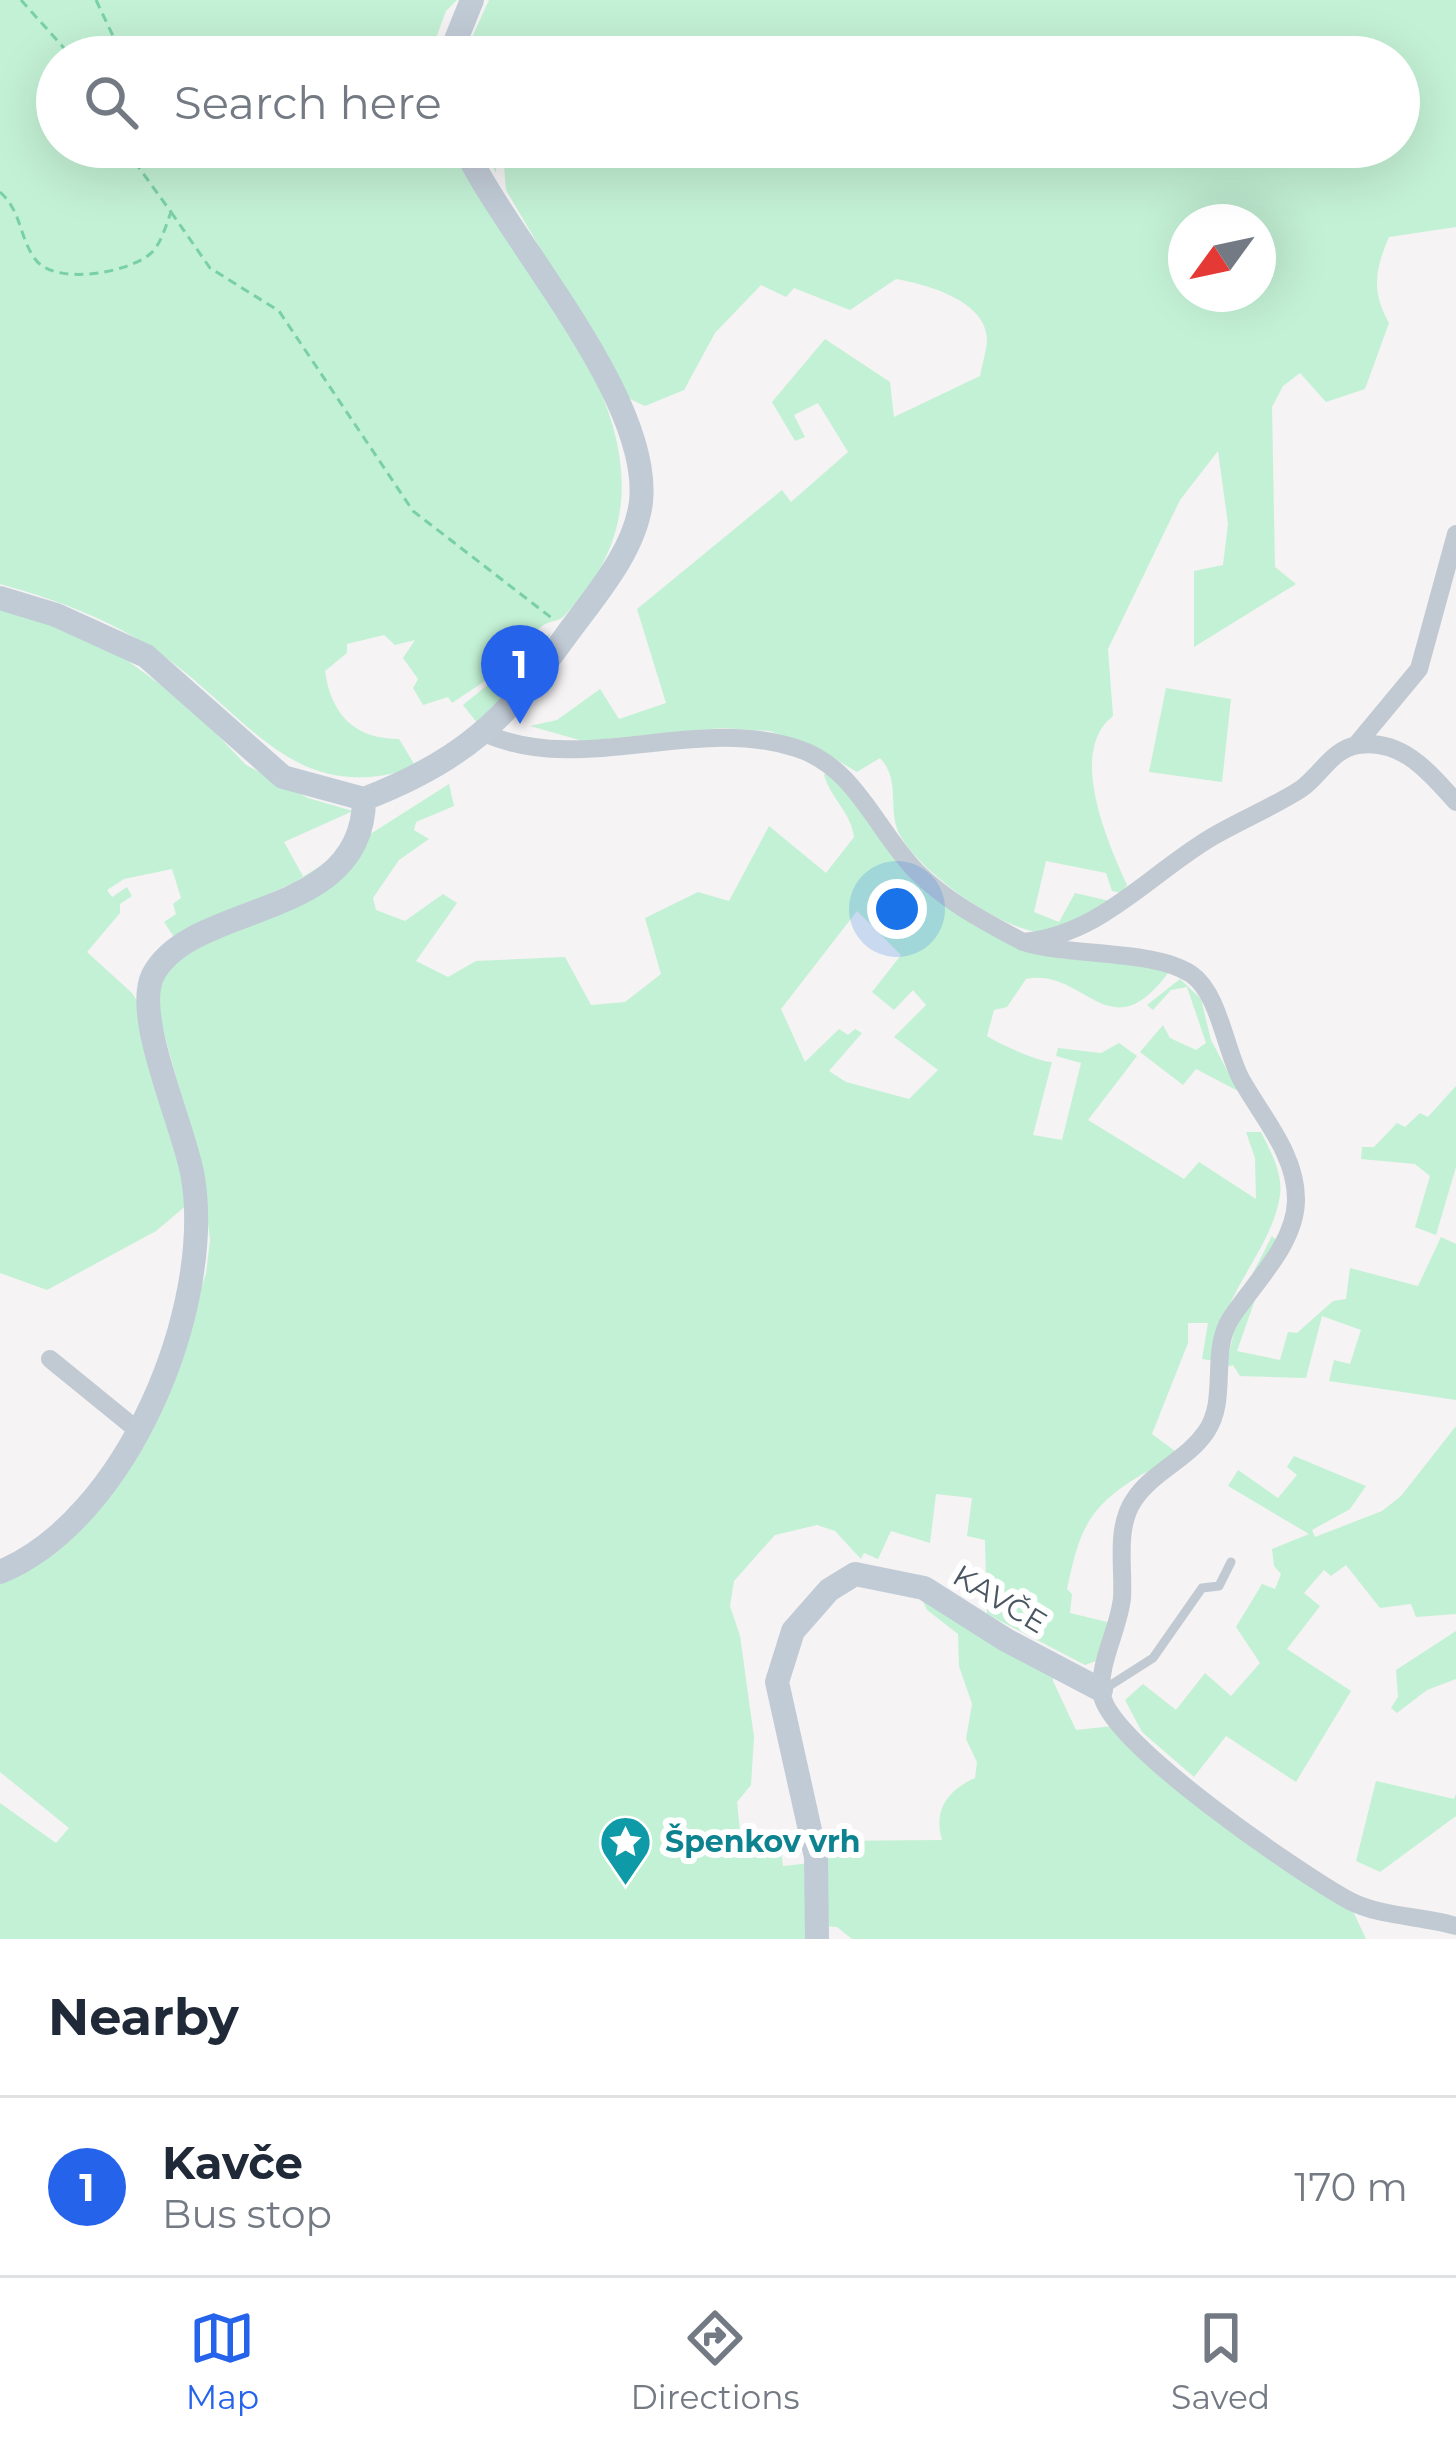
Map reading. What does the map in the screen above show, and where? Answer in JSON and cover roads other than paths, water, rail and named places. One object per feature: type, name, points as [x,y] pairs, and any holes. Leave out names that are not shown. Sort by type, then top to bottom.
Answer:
[{"type":"street","points":[[457,36],[472,0]]},
{"type":"street","points":[[0,598],[56,615],[146,656],[283,777],[364,799],[455,758],[487,734],[514,707],[611,573],[641,502],[631,439],[610,384],[477,168]]},
{"type":"street","points":[[1356,745],[1419,669],[1456,534]]},
{"type":"street","points":[[487,734],[534,748],[723,736],[797,748],[848,781],[896,848],[939,892],[1023,942],[1055,952],[1171,965],[1193,975],[1207,990],[1229,1056],[1276,1136],[1296,1186],[1296,1208],[1276,1254],[1223,1338],[1217,1408],[1208,1430],[1133,1501],[1124,1525],[1121,1604],[1101,1690],[1114,1723],[1131,1741],[1257,1840],[1349,1900],[1456,1926]]},
{"type":"street","points":[[1023,942],[1083,928],[1210,838],[1304,787],[1335,754],[1356,745],[1384,746],[1411,755],[1456,802]]},
{"type":"street","points":[[0,1573],[52,1544],[82,1515],[136,1429],[178,1336],[196,1272],[193,1176],[149,1010],[152,976],[173,953],[206,933],[276,908],[327,874],[359,840],[364,799]]},
{"type":"street","points":[[50,1359],[136,1429]]},
{"type":"street","name":"KAVČE","points":[[817,1939],[816,1857],[777,1682],[794,1631],[829,1591],[855,1574],[924,1588],[1006,1640],[1101,1690]]},
{"type":"lane","points":[[1101,1690],[1153,1658],[1202,1588],[1219,1586],[1231,1562]]},
{"type":"place","name":"Kavče","points":[[520,724]]},
{"type":"place","name":"Špenkov vrh","points":[[626,1887]]}]
